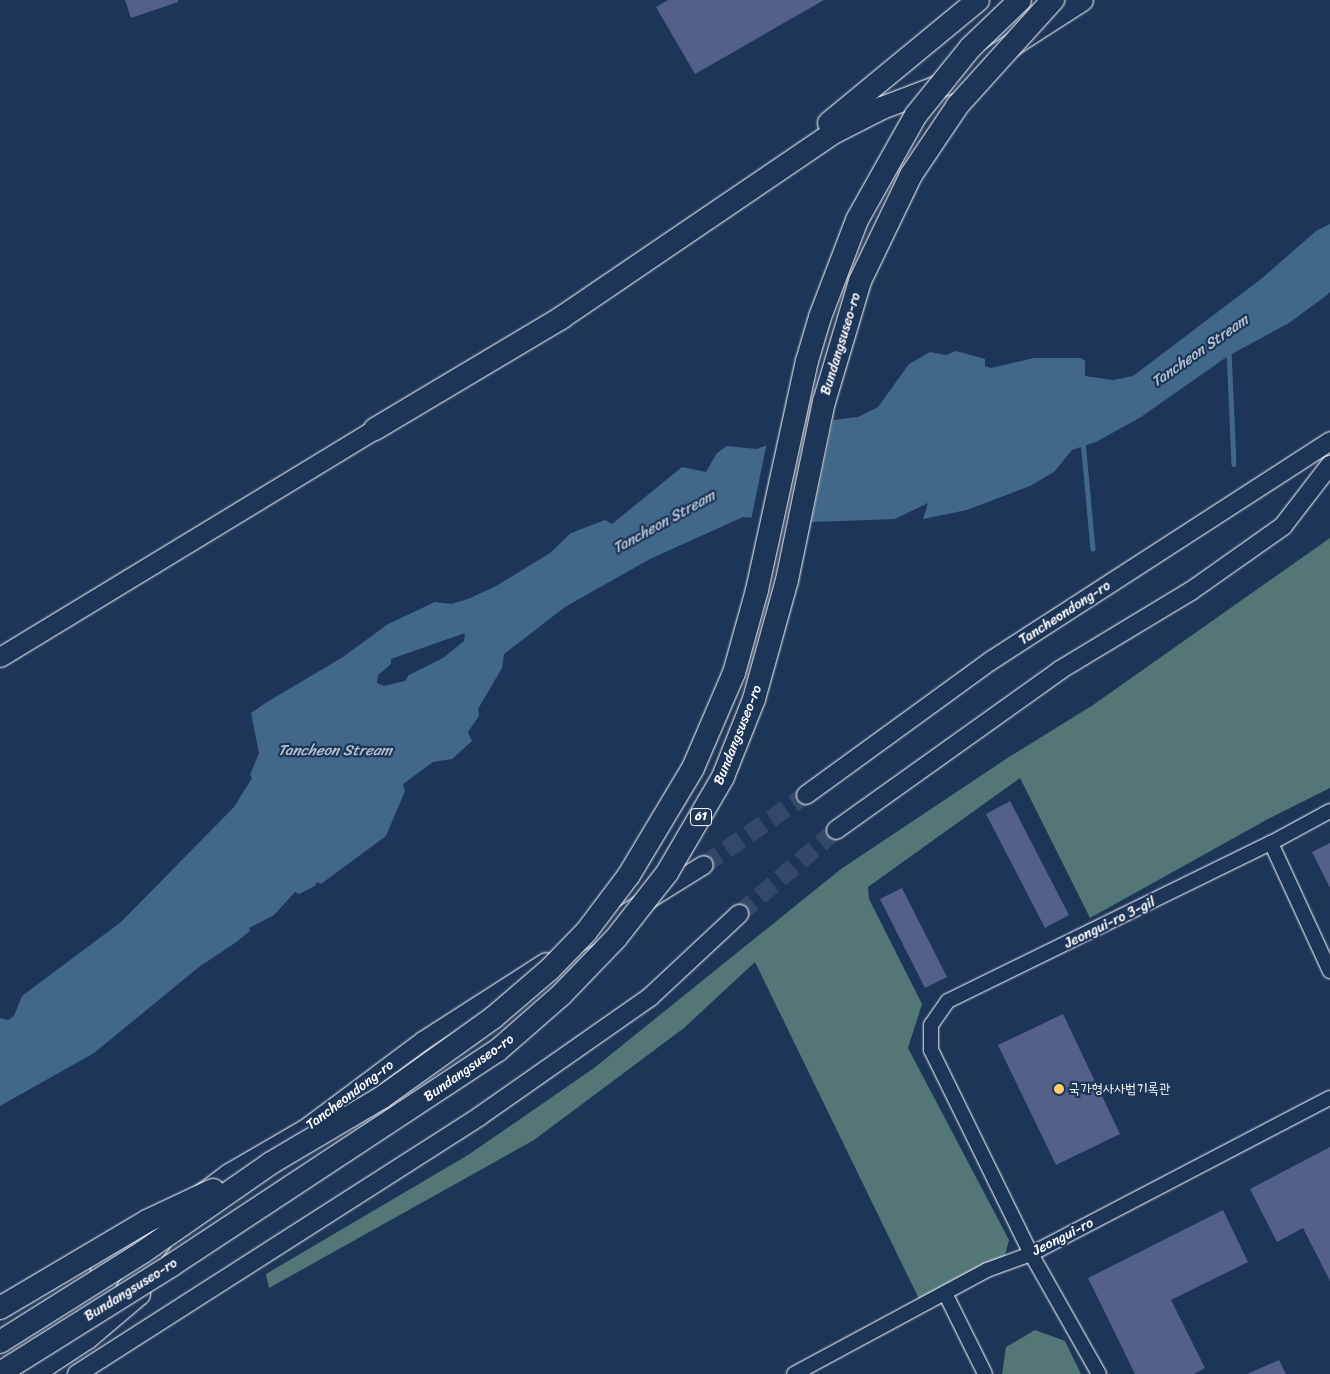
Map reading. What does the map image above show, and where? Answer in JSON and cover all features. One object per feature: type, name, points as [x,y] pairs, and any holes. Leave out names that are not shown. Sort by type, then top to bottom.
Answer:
[{"type":"highway","points":[[375,429],[395,410],[604,278],[859,101],[978,0]]},
{"type":"highway","name":"Bundangsuseo-ro","points":[[0,1342],[143,1252],[270,1163],[381,1098],[494,1017],[550,969],[586,932],[650,844],[693,768],[734,673],[757,590],[807,361],[820,317],[857,220],[916,115],[970,48],[1020,0]]},
{"type":"highway","name":"Bundangsuseo-ro","points":[[0,1373],[172,1265],[497,1051],[562,994],[616,938],[667,873],[723,777],[768,655],[824,402],[860,281],[911,175],[958,105],[1053,0]]},
{"type":"highway","points":[[375,429],[561,318],[835,132],[882,108],[959,79],[1082,0]]},
{"type":"highway","points":[[0,1308],[147,1222],[270,1163]]},
{"type":"highway","points":[[32,1374],[87,1338],[172,1265]]},
{"type":"main road","points":[[0,656],[375,429]]},
{"type":"street","name":"Tancheondong-ro","points":[[806,795],[992,660],[1330,441]]},
{"type":"street","points":[[836,830],[1060,670],[1191,591],[1283,526],[1330,465]]},
{"type":"street","name":"Jeongui-ro 3-gil","points":[[1031,1254],[931,1050],[931,1025],[948,1001],[1271,844],[1330,810]]},
{"type":"street","points":[[1271,844],[1330,971]]},
{"type":"street","name":"Tancheondong-ro","points":[[0,1332],[96,1271],[229,1173],[305,1128],[480,1003],[704,865]]},
{"type":"street","points":[[77,1374],[496,1105],[650,998],[739,914]]},
{"type":"street","name":"Jeongui-ro","points":[[794,1374],[988,1270],[1031,1254],[1330,1098]]},
{"type":"street","points":[[17,1374],[98,1318],[138,1276],[173,1228],[229,1173]]},
{"type":"street","points":[[1031,1254],[1099,1374]]},
{"type":"street","points":[[945,1293],[985,1374]]},
{"type":"green space","points":[[1330,538],[1330,788],[1268,819],[1090,918],[1020,778],[868,887],[869,899],[922,1004],[908,1048],[1009,1240],[1003,1263],[921,1303],[755,962],[684,1028],[534,1140],[269,1288],[266,1274],[468,1155],[594,1068],[841,869],[1009,757],[1093,705]]},
{"type":"green space","points":[[1035,1330],[1065,1341],[1081,1374],[1002,1374],[1006,1347]]},
{"type":"water","name":"Tancheon Stream","points":[[1330,224],[1330,292],[1327,295],[1289,323],[1228,356],[1141,417],[1096,442],[1072,450],[1054,472],[1030,486],[967,510],[923,519],[928,503],[895,519],[814,522],[743,517],[650,559],[565,607],[504,654],[502,668],[478,709],[479,716],[468,732],[472,741],[452,759],[433,762],[403,784],[405,791],[386,836],[321,884],[317,882],[315,886],[299,894],[295,892],[274,915],[249,928],[250,931],[199,967],[94,1053],[0,1106],[0,1018],[8,1020],[14,1016],[22,996],[121,922],[234,807],[252,778],[250,775],[259,753],[251,713],[267,702],[343,657],[388,624],[435,602],[451,604],[468,599],[496,586],[550,553],[571,533],[605,520],[612,524],[682,467],[706,472],[717,453],[727,446],[757,449],[834,420],[858,417],[878,407],[909,364],[930,352],[946,355],[956,351],[985,359],[985,366],[991,368],[1034,358],[1081,358],[1085,361],[1085,376],[1113,380],[1133,376],[1261,279],[1316,231]],"holes":[[[465,633],[464,641],[443,658],[409,675],[405,681],[384,686],[377,683],[378,675],[391,664],[391,659]]]},
{"type":"pier","points":[[834,417],[811,524],[751,520],[767,442]]},
{"type":"building","points":[[125,0],[178,0],[178,2],[131,18]]},
{"type":"building","points":[[668,0],[824,0],[695,74],[656,7]]},
{"type":"building","points":[[1010,801],[1069,915],[1045,928],[986,814]]},
{"type":"building","points":[[1330,843],[1330,888],[1312,852]]},
{"type":"building","points":[[902,888],[947,977],[925,988],[880,899]]},
{"type":"building","name":"국가형사사법기록관","points":[[1063,1014],[1120,1134],[1056,1165],[998,1045]]},
{"type":"building","points":[[1330,1147],[1330,1281],[1303,1228],[1277,1242],[1250,1189]]},
{"type":"building","points":[[1223,1210],[1248,1262],[1171,1300],[1205,1368],[1194,1374],[1135,1374],[1088,1278]]},
{"type":"building","points":[[1279,1360],[1286,1374],[1247,1374]]},
{"type":"waterway","points":[[1229,350],[1234,464]]},
{"type":"waterway","points":[[1083,441],[1093,549]]},
{"type":"tunnel","points":[[704,865],[806,795]]},
{"type":"tunnel","points":[[739,914],[836,830]]},
{"type":"place","name":"국가형사사법기록관","points":[[1059,1089]]}]
